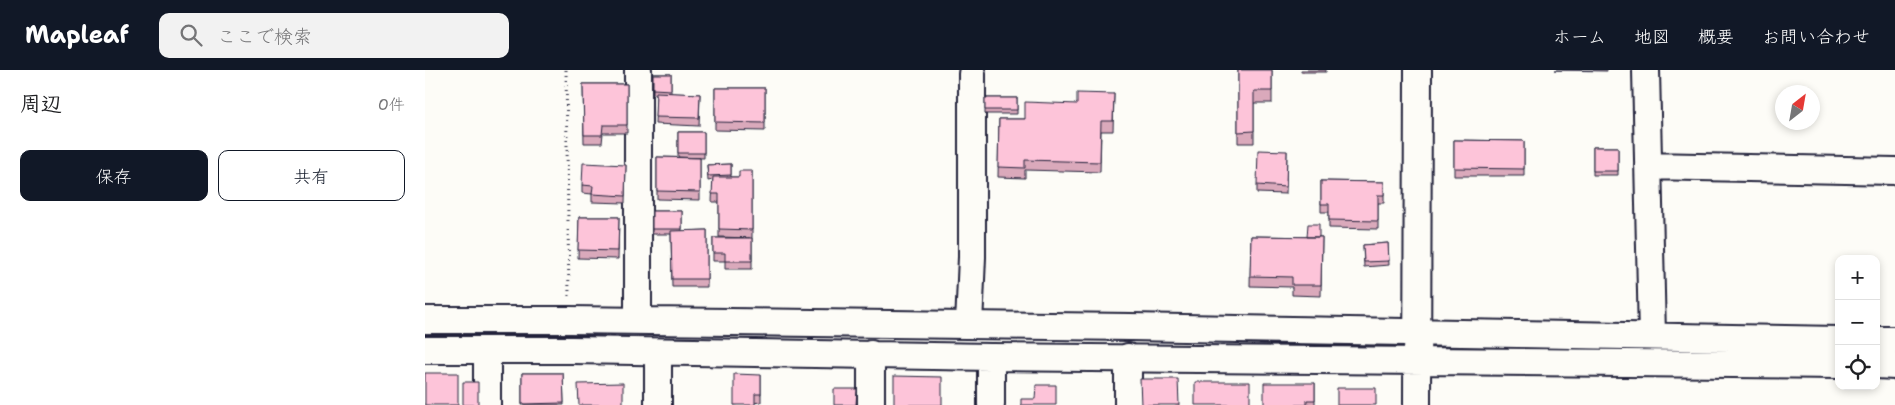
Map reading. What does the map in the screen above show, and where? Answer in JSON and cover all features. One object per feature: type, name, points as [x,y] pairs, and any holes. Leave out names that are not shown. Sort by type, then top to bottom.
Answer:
[{"type":"street","points":[[638,70],[639,321]]},
{"type":"street","points":[[1417,405],[1418,70]]},
{"type":"street","points":[[1646,70],[1652,336]]},
{"type":"street","points":[[969,325],[972,257],[972,74]]},
{"type":"street","points":[[1648,166],[1895,171]]},
{"type":"street","points":[[425,320],[969,325],[1835,340]]},
{"type":"street","points":[[1880,340],[1895,340]]},
{"type":"street","points":[[425,350],[1835,365]]},
{"type":"street","points":[[487,350],[487,405]]},
{"type":"street","points":[[658,352],[658,405]]},
{"type":"street","points":[[871,354],[871,405]]},
{"type":"street","points":[[991,356],[991,405]]},
{"type":"street","points":[[1128,357],[1128,405]]},
{"type":"street","points":[[1880,366],[1895,366]]},
{"type":"path","points":[[566,70],[569,320]]},
{"type":"building","points":[[1238,70],[1272,70],[1272,91],[1254,91],[1254,131],[1238,132]]},
{"type":"building","points":[[653,74],[671,74],[671,90],[653,89]]},
{"type":"building","points":[[583,84],[627,84],[627,125],[603,125],[602,135],[584,135]]},
{"type":"building","points":[[715,88],[765,88],[765,123],[715,122]]},
{"type":"building","points":[[656,92],[700,94],[699,118],[655,117]]},
{"type":"building","points":[[1077,93],[1114,94],[1113,121],[1101,121],[1100,162],[1025,160],[1025,168],[998,167],[999,119],[1025,119],[1025,102],[1077,104]]},
{"type":"building","points":[[985,98],[1017,98],[1017,110],[985,110]]},
{"type":"building","points":[[678,132],[704,132],[704,153],[678,153]]},
{"type":"building","points":[[1454,140],[1524,141],[1524,169],[1454,168]]},
{"type":"building","points":[[1593,147],[1618,147],[1618,171],[1593,171]]},
{"type":"building","points":[[1258,150],[1287,151],[1286,187],[1257,185]]},
{"type":"building","points":[[657,157],[700,158],[700,192],[657,191]]},
{"type":"building","points":[[583,163],[626,165],[625,196],[592,194],[593,186],[582,185]]},
{"type":"building","points":[[731,164],[731,175],[708,176],[707,165]]},
{"type":"building","points":[[739,171],[752,171],[752,230],[719,229],[719,194],[712,194],[713,177],[739,177]]},
{"type":"building","points":[[1321,181],[1384,182],[1384,195],[1378,195],[1378,221],[1329,220],[1329,204],[1321,204]]},
{"type":"building","points":[[652,211],[682,211],[682,229],[652,229]]},
{"type":"building","points":[[579,217],[619,217],[618,251],[578,250]]},
{"type":"building","points":[[1308,224],[1319,224],[1319,237],[1307,237]]},
{"type":"building","points":[[707,230],[707,279],[672,279],[671,231]]},
{"type":"building","points":[[1251,236],[1322,237],[1321,285],[1292,285],[1292,277],[1250,276]]},
{"type":"building","points":[[713,238],[752,238],[752,261],[725,261],[725,253],[713,253]]},
{"type":"building","points":[[1388,243],[1389,261],[1364,262],[1363,245]]},
{"type":"building","points":[[425,373],[458,373],[458,405],[425,405]]},
{"type":"building","points":[[522,373],[563,373],[564,403],[522,404]]},
{"type":"building","points":[[734,374],[761,375],[761,394],[755,394],[755,405],[734,405]]},
{"type":"building","points":[[894,376],[942,377],[942,405],[894,405]]},
{"type":"building","points":[[1140,379],[1178,379],[1179,405],[1141,405]]},
{"type":"building","points":[[463,382],[478,382],[478,405],[463,405]]},
{"type":"building","points":[[1195,382],[1250,382],[1250,405],[1195,405]]},
{"type":"building","points":[[623,383],[623,405],[579,405],[578,384]]},
{"type":"building","points":[[1264,383],[1315,383],[1315,400],[1307,400],[1307,405],[1264,405]]},
{"type":"building","points":[[1036,385],[1056,385],[1056,405],[1021,405],[1021,399],[1035,399]]},
{"type":"building","points":[[1337,388],[1376,388],[1376,405],[1337,405]]},
{"type":"building","points":[[834,389],[857,389],[856,405],[834,405]]}]
